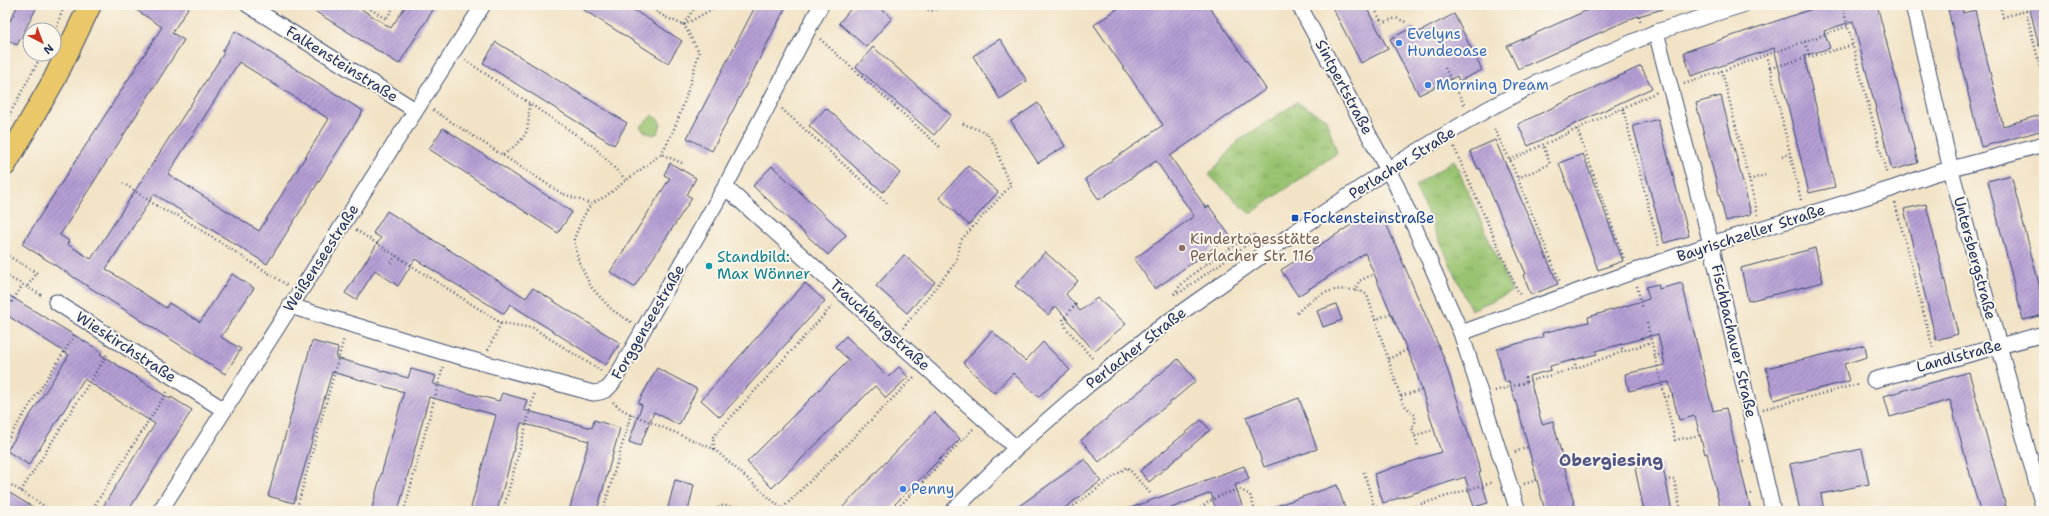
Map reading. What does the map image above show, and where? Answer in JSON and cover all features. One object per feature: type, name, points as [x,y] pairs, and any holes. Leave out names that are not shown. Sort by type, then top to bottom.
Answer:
[{"type":"main road","points":[[5,165],[57,75],[90,5]]},
{"type":"street","name":"Falkensteinstraße","points":[[248,5],[418,106]]},
{"type":"street","name":"Weißenseestraße","points":[[160,511],[483,5]]},
{"type":"street","name":"Forggenseestraße","points":[[290,306],[447,353],[593,393],[603,392],[610,387],[615,379],[725,186],[822,5]]},
{"type":"street","name":"Sintpertstraße","points":[[1300,5],[1388,170]]},
{"type":"street","name":"Perlacher Straße","points":[[953,511],[1016,448],[1088,385],[1177,315],[1388,170],[1472,119],[1539,82],[1656,32],[1742,5]]},
{"type":"street","name":"Untersbergstraße","points":[[1913,5],[1951,170],[2044,510]]},
{"type":"street","name":"Fischbachauer Straße","points":[[1656,32],[1711,244],[1773,511]]},
{"type":"street","name":"Bayrischzeller Straße","points":[[1461,333],[1711,244],[1891,189],[1933,174],[2044,144]]},
{"type":"street","points":[[1388,170],[1461,333],[1518,511]]},
{"type":"street","name":"Trauchbergstraße","points":[[725,186],[1016,448]]},
{"type":"street","name":"Wieskirchstraße","points":[[56,302],[224,410]]},
{"type":"street","name":"Landlstraße","points":[[1874,380],[2044,334]]},
{"type":"path","points":[[58,22],[64,5]]},
{"type":"path","points":[[364,5],[386,19],[395,5]]},
{"type":"path","points":[[643,329],[612,310],[591,287],[578,260],[574,239],[582,219],[591,204],[606,196],[662,154],[672,136],[687,96],[699,52],[684,25],[665,17],[646,5]]},
{"type":"path","points":[[684,25],[696,5]]},
{"type":"path","points":[[684,25],[712,9],[741,5]]},
{"type":"path","points":[[917,5],[931,12],[948,5]]},
{"type":"path","points":[[1373,5],[1382,23],[1396,18],[1408,23]]},
{"type":"path","points":[[2000,5],[2003,17],[2026,11],[2044,83]]},
{"type":"path","points":[[1639,16],[1641,24]]},
{"type":"path","points":[[1510,160],[1658,92],[1848,26]]},
{"type":"path","points":[[809,29],[940,147]]},
{"type":"path","points":[[1805,42],[1810,57]]},
{"type":"path","points":[[1770,68],[1853,45]]},
{"type":"path","points":[[453,52],[592,146],[626,180]]},
{"type":"path","points":[[1767,55],[1805,215]]},
{"type":"path","points":[[5,123],[38,62]]},
{"type":"path","points":[[1445,68],[1472,119]]},
{"type":"path","points":[[1722,71],[1762,229]]},
{"type":"path","points":[[771,100],[889,205]]},
{"type":"path","points":[[503,155],[520,142],[529,127],[529,104]]},
{"type":"path","points":[[418,106],[503,155],[561,193],[591,204]]},
{"type":"path","points":[[1623,109],[1663,261]]},
{"type":"path","points":[[895,339],[956,262],[961,240],[1011,185],[1003,170],[997,149],[987,133],[961,123]]},
{"type":"path","points":[[1494,129],[1518,178],[1566,296]]},
{"type":"path","points":[[1577,129],[1629,273]]},
{"type":"path","points":[[1448,133],[1526,310]]},
{"type":"path","points":[[1518,178],[1550,164],[1543,145]]},
{"type":"path","points":[[662,154],[682,162]]},
{"type":"path","points":[[1782,156],[1790,154]]},
{"type":"path","points":[[1749,180],[1764,175]]},
{"type":"path","points":[[123,184],[163,210],[179,216],[299,292]]},
{"type":"path","points":[[344,222],[501,323],[533,328],[615,379]]},
{"type":"path","points":[[1255,235],[1252,241],[1182,291],[1174,294],[1179,286],[1228,250],[1249,236],[1255,235]]},
{"type":"path","points":[[1228,250],[1231,255]]},
{"type":"path","points":[[5,254],[36,273],[26,288]]},
{"type":"path","points":[[392,263],[396,256]]},
{"type":"path","points":[[1207,265],[1210,270]]},
{"type":"path","points":[[1355,291],[1359,281],[1374,274]]},
{"type":"path","points":[[5,275],[22,286],[56,302]]},
{"type":"path","points":[[5,312],[22,286]]},
{"type":"path","points":[[1297,313],[1315,298],[1332,289],[1362,291],[1367,295],[1404,404],[1415,414],[1415,422],[1412,428],[1418,446]]},
{"type":"path","points":[[1638,290],[1642,307]]},
{"type":"path","points":[[714,449],[713,437],[844,293]]},
{"type":"path","points":[[1076,304],[1063,319],[1066,328],[1092,358]]},
{"type":"path","points":[[1375,320],[1391,313]]},
{"type":"path","points":[[5,444],[84,320]]},
{"type":"path","points":[[481,362],[501,323]]},
{"type":"path","points":[[1646,323],[1675,440],[1700,435]]},
{"type":"path","points":[[304,511],[297,510],[348,324]]},
{"type":"path","points":[[21,491],[116,341]]},
{"type":"path","points":[[1509,387],[1576,368],[1651,342]]},
{"type":"path","points":[[1621,344],[1623,352]]},
{"type":"path","points":[[1388,359],[1407,350]]},
{"type":"path","points":[[404,511],[447,353]]},
{"type":"path","points":[[1654,356],[1663,354]]},
{"type":"path","points":[[1574,360],[1576,368]]},
{"type":"path","points":[[782,510],[925,366]]},
{"type":"path","points":[[503,511],[539,377]]},
{"type":"path","points":[[1525,377],[1526,383]]},
{"type":"path","points":[[91,511],[176,379]]},
{"type":"path","points":[[1751,412],[1874,380]]},
{"type":"path","points":[[1401,396],[1422,390]]},
{"type":"path","points":[[603,392],[621,409],[714,449],[782,510],[787,511]]},
{"type":"path","points":[[1664,397],[1673,396]]},
{"type":"path","points":[[603,511],[631,414]]},
{"type":"path","points":[[1415,436],[1434,429]]},
{"type":"path","points":[[895,511],[967,435]]},
{"type":"path","points":[[1067,511],[1127,466],[1150,493]]},
{"type":"path","points":[[1364,472],[1373,503],[1382,511]]},
{"type":"path","points":[[1398,511],[1508,477]]},
{"type":"path","points":[[1666,480],[1674,479],[1681,511]]},
{"type":"path","points":[[5,481],[52,511]]},
{"type":"path","points":[[1198,511],[1203,506],[1223,494],[1239,490],[1250,495],[1255,511]]},
{"type":"path","points":[[716,511],[720,506],[751,507],[755,511]]},
{"type":"green space","points":[[1297,102],[1326,119],[1337,153],[1250,214],[1209,175],[1237,142]]},
{"type":"green space","points":[[652,115],[657,118],[661,124],[658,133],[653,135],[644,131],[640,127]]},
{"type":"green space","points":[[1454,160],[1512,292],[1471,310],[1415,186]]},
{"type":"building","points":[[18,5],[38,5],[29,22],[22,22],[22,35],[17,45],[5,39],[5,18],[10,21]]},
{"type":"building","points":[[129,5],[190,5],[172,33],[184,40],[60,235],[69,241],[67,244],[91,259],[224,53],[222,52],[235,31],[363,111],[267,264],[154,194],[106,269],[166,308],[169,303],[200,322],[232,274],[254,288],[221,337],[241,349],[225,374],[22,244],[162,27]],"holes":[[[239,62],[329,119],[259,231],[168,174]]]},
{"type":"building","points":[[305,5],[355,5],[391,28],[406,5],[436,5],[399,64]]},
{"type":"building","points":[[576,5],[626,5],[682,41],[668,63]]},
{"type":"building","points":[[756,5],[787,5],[712,151],[687,138]]},
{"type":"building","points":[[854,5],[877,5],[892,18],[866,47],[839,23]]},
{"type":"building","points":[[1123,5],[1208,5],[1266,89],[1170,156],[1206,208],[1209,206],[1230,236],[1155,289],[1134,259],[1194,216],[1156,161],[1099,200],[1085,179],[1163,125],[1094,25]]},
{"type":"building","points":[[1331,5],[1365,5],[1388,49],[1361,63]]},
{"type":"building","points":[[1599,5],[1662,5],[1663,9],[1635,17],[1518,69],[1507,46]]},
{"type":"building","points":[[1824,5],[1877,5],[1918,163],[1892,170],[1853,21],[1824,31],[1830,48],[1804,56],[1835,187],[1809,193],[1774,48],[1691,76],[1684,52]]},
{"type":"building","points":[[1947,5],[1962,5],[1963,13],[1975,10],[2003,126],[2044,114],[2044,130],[1981,147]]},
{"type":"building","points":[[2029,5],[2044,5],[2044,46],[2039,46]]},
{"type":"building","points":[[1454,14],[1482,70],[1459,81],[1457,76],[1419,95],[1390,39],[1413,27],[1417,33]]},
{"type":"building","points":[[1000,39],[1027,81],[1000,99],[973,56]]},
{"type":"building","points":[[496,42],[627,123],[614,145],[483,63]]},
{"type":"building","points":[[873,47],[951,115],[934,135],[856,67]]},
{"type":"building","points":[[1641,66],[1652,88],[1528,146],[1518,124]]},
{"type":"building","points":[[1721,96],[1751,214],[1726,221],[1696,103]]},
{"type":"building","points":[[1038,103],[1065,146],[1038,163],[1011,121]]},
{"type":"building","points":[[826,108],[900,173],[883,192],[809,126]]},
{"type":"building","points":[[1658,119],[1689,236],[1664,243],[1633,126]]},
{"type":"building","points":[[443,128],[572,212],[558,233],[429,149]]},
{"type":"building","points":[[1495,140],[1558,284],[1531,295],[1523,275],[1526,274],[1480,168],[1478,169],[1470,151]]},
{"type":"building","points":[[1583,154],[1623,261],[1598,270],[1559,163]]},
{"type":"building","points":[[670,163],[696,178],[687,195],[692,198],[634,287],[610,272],[670,178],[664,175]]},
{"type":"building","points":[[772,166],[846,235],[828,255],[753,186]]},
{"type":"building","points":[[968,166],[998,192],[969,225],[939,198]]},
{"type":"building","points":[[2011,175],[2044,304],[2044,315],[2023,320],[1988,181]]},
{"type":"building","points":[[1926,204],[1958,334],[1936,340],[1904,209]]},
{"type":"building","points":[[387,211],[526,298],[533,288],[620,343],[606,365],[510,304],[504,314],[415,259],[398,286],[375,270],[356,300],[345,293],[381,238],[373,233]]},
{"type":"building","points":[[1376,214],[1382,214],[1443,356],[1481,472],[1479,473],[1488,503],[1474,507],[1465,477],[1383,503],[1374,474],[1441,452],[1415,368],[1365,253],[1298,296],[1281,270],[1351,225]]},
{"type":"building","points":[[1815,248],[1823,282],[1748,301],[1741,268]]},
{"type":"building","points":[[1045,252],[1078,281],[1066,294],[1080,311],[1097,298],[1126,324],[1094,351],[1056,306],[1048,315],[1015,286]]},
{"type":"building","points":[[904,255],[935,282],[907,313],[876,286]]},
{"type":"building","points":[[805,283],[825,301],[720,417],[701,400]]},
{"type":"building","points":[[1682,283],[1713,411],[1726,408],[1751,511],[1721,511],[1707,453],[1705,454],[1695,416],[1679,420],[1669,382],[1629,391],[1625,374],[1665,365],[1658,334],[1596,351],[1597,354],[1550,366],[1551,370],[1529,376],[1542,424],[1553,421],[1576,511],[1545,511],[1520,416],[1509,381],[1505,382],[1497,349],[1543,337],[1542,333],[1589,322],[1588,317],[1649,299],[1646,287],[1658,284],[1659,289]]},
{"type":"building","points":[[5,293],[102,352],[100,354],[170,399],[171,397],[192,410],[128,511],[100,511],[155,424],[84,379],[29,465],[7,451],[69,355],[5,314]]},
{"type":"building","points":[[1336,304],[1342,320],[1323,327],[1317,311]]},
{"type":"building","points":[[992,331],[1025,361],[1043,342],[1070,370],[1038,397],[1013,373],[994,393],[963,363]]},
{"type":"building","points":[[846,336],[888,377],[899,367],[908,377],[886,398],[875,386],[772,488],[747,462],[849,360],[835,347]]},
{"type":"building","points":[[312,341],[338,348],[336,358],[408,378],[411,369],[436,376],[433,384],[499,401],[502,393],[527,400],[524,410],[592,428],[594,420],[620,428],[597,511],[569,511],[589,441],[521,423],[497,511],[470,511],[496,415],[429,397],[398,511],[371,511],[404,392],[332,372],[294,503],[268,496]]},
{"type":"building","points":[[1865,345],[1867,357],[1844,364],[1849,381],[1774,400],[1766,368]]},
{"type":"building","points":[[1178,359],[1196,381],[1099,462],[1081,440]]},
{"type":"building","points":[[657,368],[697,389],[679,425],[654,412],[640,446],[629,442],[642,405],[638,403]]},
{"type":"building","points":[[1969,372],[2007,511],[1980,511],[1950,400],[1890,417],[1884,396]]},
{"type":"building","points":[[1299,398],[1317,449],[1264,467],[1246,417]]},
{"type":"building","points":[[934,412],[960,439],[888,511],[839,511]]},
{"type":"building","points":[[1201,420],[1210,430],[1149,482],[1140,471]]},
{"type":"building","points":[[1862,449],[1869,484],[1821,494],[1824,511],[1800,511],[1790,464]]},
{"type":"building","points":[[1085,459],[1101,481],[1060,511],[1012,511]]},
{"type":"building","points":[[1662,463],[1672,511],[1644,511],[1635,468]]},
{"type":"building","points":[[1244,466],[1249,479],[1235,485],[1244,511],[1216,511],[1211,493],[1163,511],[1125,511],[1125,510]]},
{"type":"building","points":[[675,480],[694,485],[688,511],[667,511]]},
{"type":"building","points":[[1337,485],[1346,511],[1267,511],[1267,509]]},
{"type":"building","points":[[5,490],[39,511],[5,511]]},
{"type":"place","name":"Evelyns Hundeoase","points":[[1399,43]]},
{"type":"place","name":"Morning Dream","points":[[1428,85]]},
{"type":"place","name":"Fockensteinstraße","points":[[1295,218]]},
{"type":"place","name":"Kindertagesstätte Perlacher Str. 116","points":[[1182,248]]},
{"type":"place","name":"Standbild: Max Wönner","points":[[709,266]]},
{"type":"place","name":"Penny","points":[[903,489]]},
{"type":"district","name":"Obergiesing","points":[[1611,460]]}]
